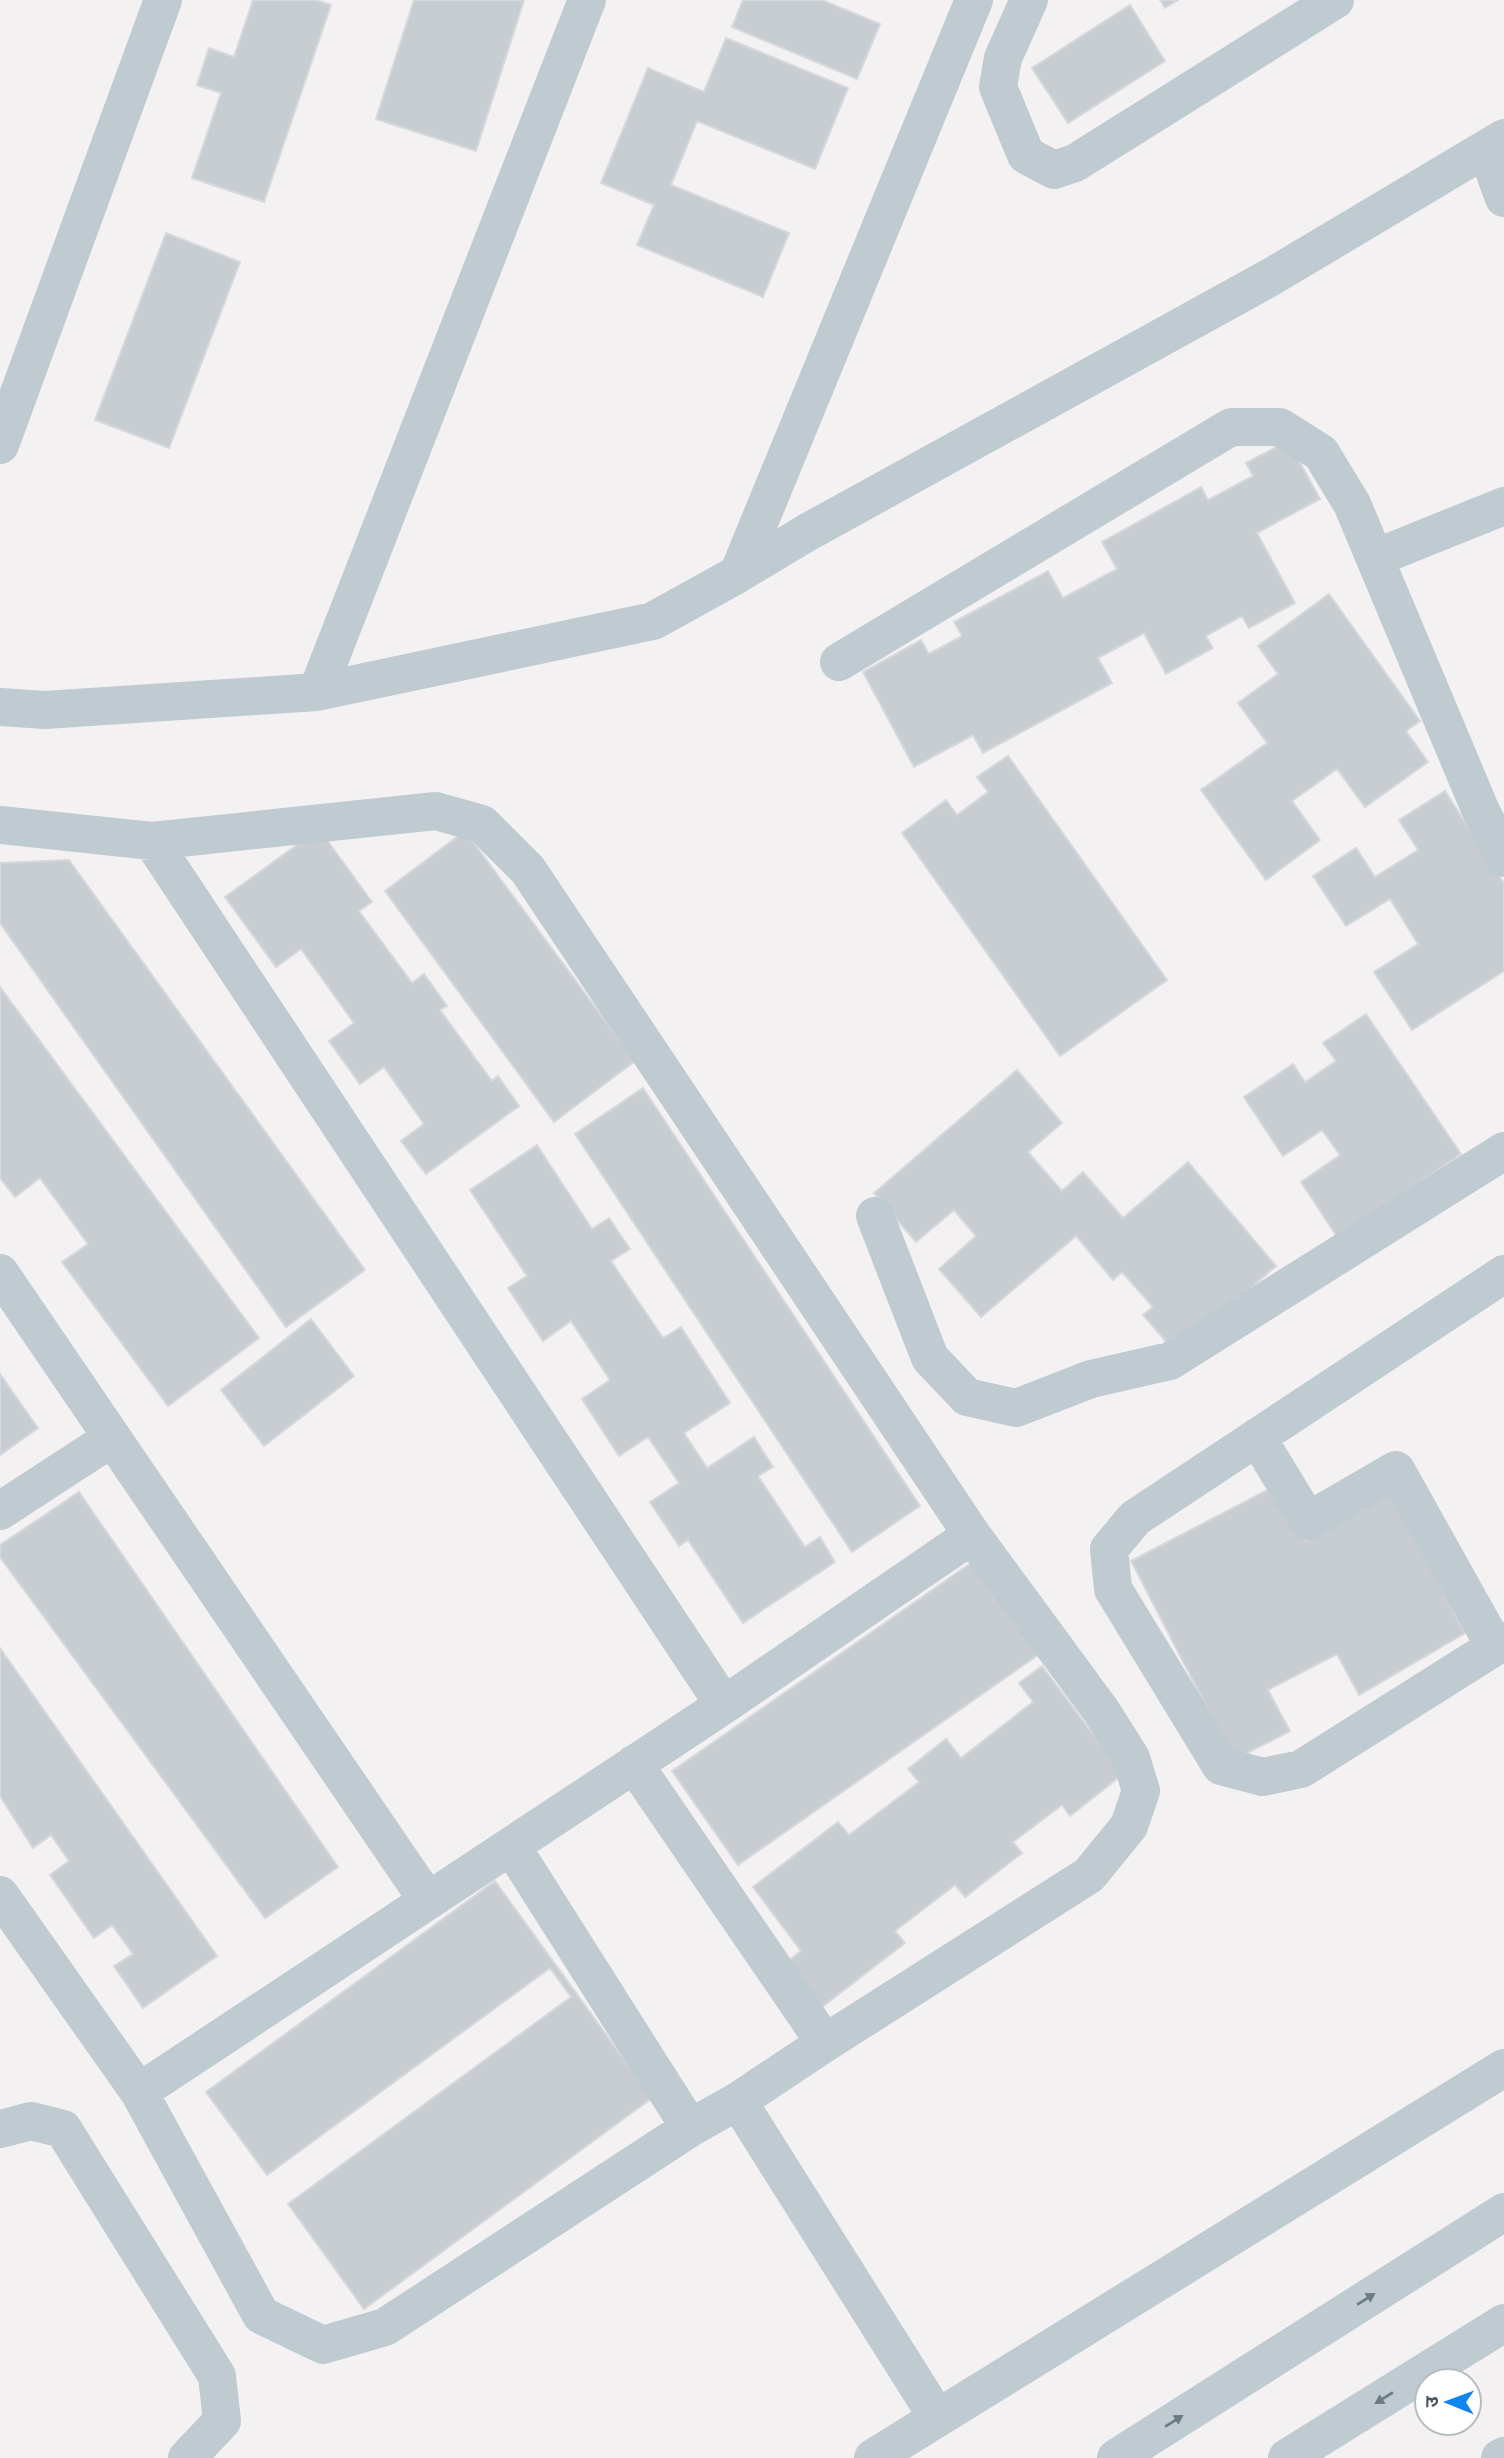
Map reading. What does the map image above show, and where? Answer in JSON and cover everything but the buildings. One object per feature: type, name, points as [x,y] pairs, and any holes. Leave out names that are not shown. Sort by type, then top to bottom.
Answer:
[{"type":"street","points":[[0,445],[163,0]]},
{"type":"street","points":[[317,692],[587,0]]},
{"type":"street","points":[[738,574],[974,0]]},
{"type":"street","points":[[1029,0],[1003,58],[998,88],[1026,155],[1054,170],[1076,163],[1335,0]]},
{"type":"street","points":[[0,707],[45,710],[317,692],[653,621],[808,532],[1271,277],[1495,144],[1504,198]]},
{"type":"street","points":[[839,662],[1231,427],[1280,427],[1321,453],[1352,503],[1480,809],[1504,858]]},
{"type":"street","points":[[1375,558],[1504,506]]},
{"type":"street","points":[[0,825],[152,841],[436,811],[482,824],[528,870],[972,1535],[1101,1712],[1131,1758],[1141,1791],[1129,1826],[1089,1875],[738,2101],[690,2128],[385,2327],[323,2345],[261,2315],[139,2092],[0,1895]]},
{"type":"street","points":[[152,841],[724,1706]]},
{"type":"street","points":[[876,1216],[930,1359],[967,1397],[1016,1408],[1091,1378],[1170,1362],[1504,1151]]},
{"type":"street","points":[[0,1273],[428,1901]]},
{"type":"street","points":[[1257,1437],[1308,1521],[1396,1470],[1500,1644],[1301,1769],[1263,1777],[1222,1766],[1114,1589],[1109,1549],[1135,1518],[1257,1437],[1504,1274]]},
{"type":"street","points":[[0,1511],[112,1438]]},
{"type":"street","points":[[139,2092],[724,1706],[972,1535]]},
{"type":"street","points":[[634,1764],[825,2043]]},
{"type":"street","points":[[512,1847],[690,2128]]},
{"type":"street","points":[[873,2458],[1504,2068]]},
{"type":"street","points":[[738,2101],[937,2417]]},
{"type":"street","points":[[0,2129],[31,2120],[62,2129],[217,2376],[222,2421],[187,2458]]},
{"type":"street","points":[[1116,2458],[1504,2212]]},
{"type":"street","points":[[1287,2458],[1504,2323]]}]
